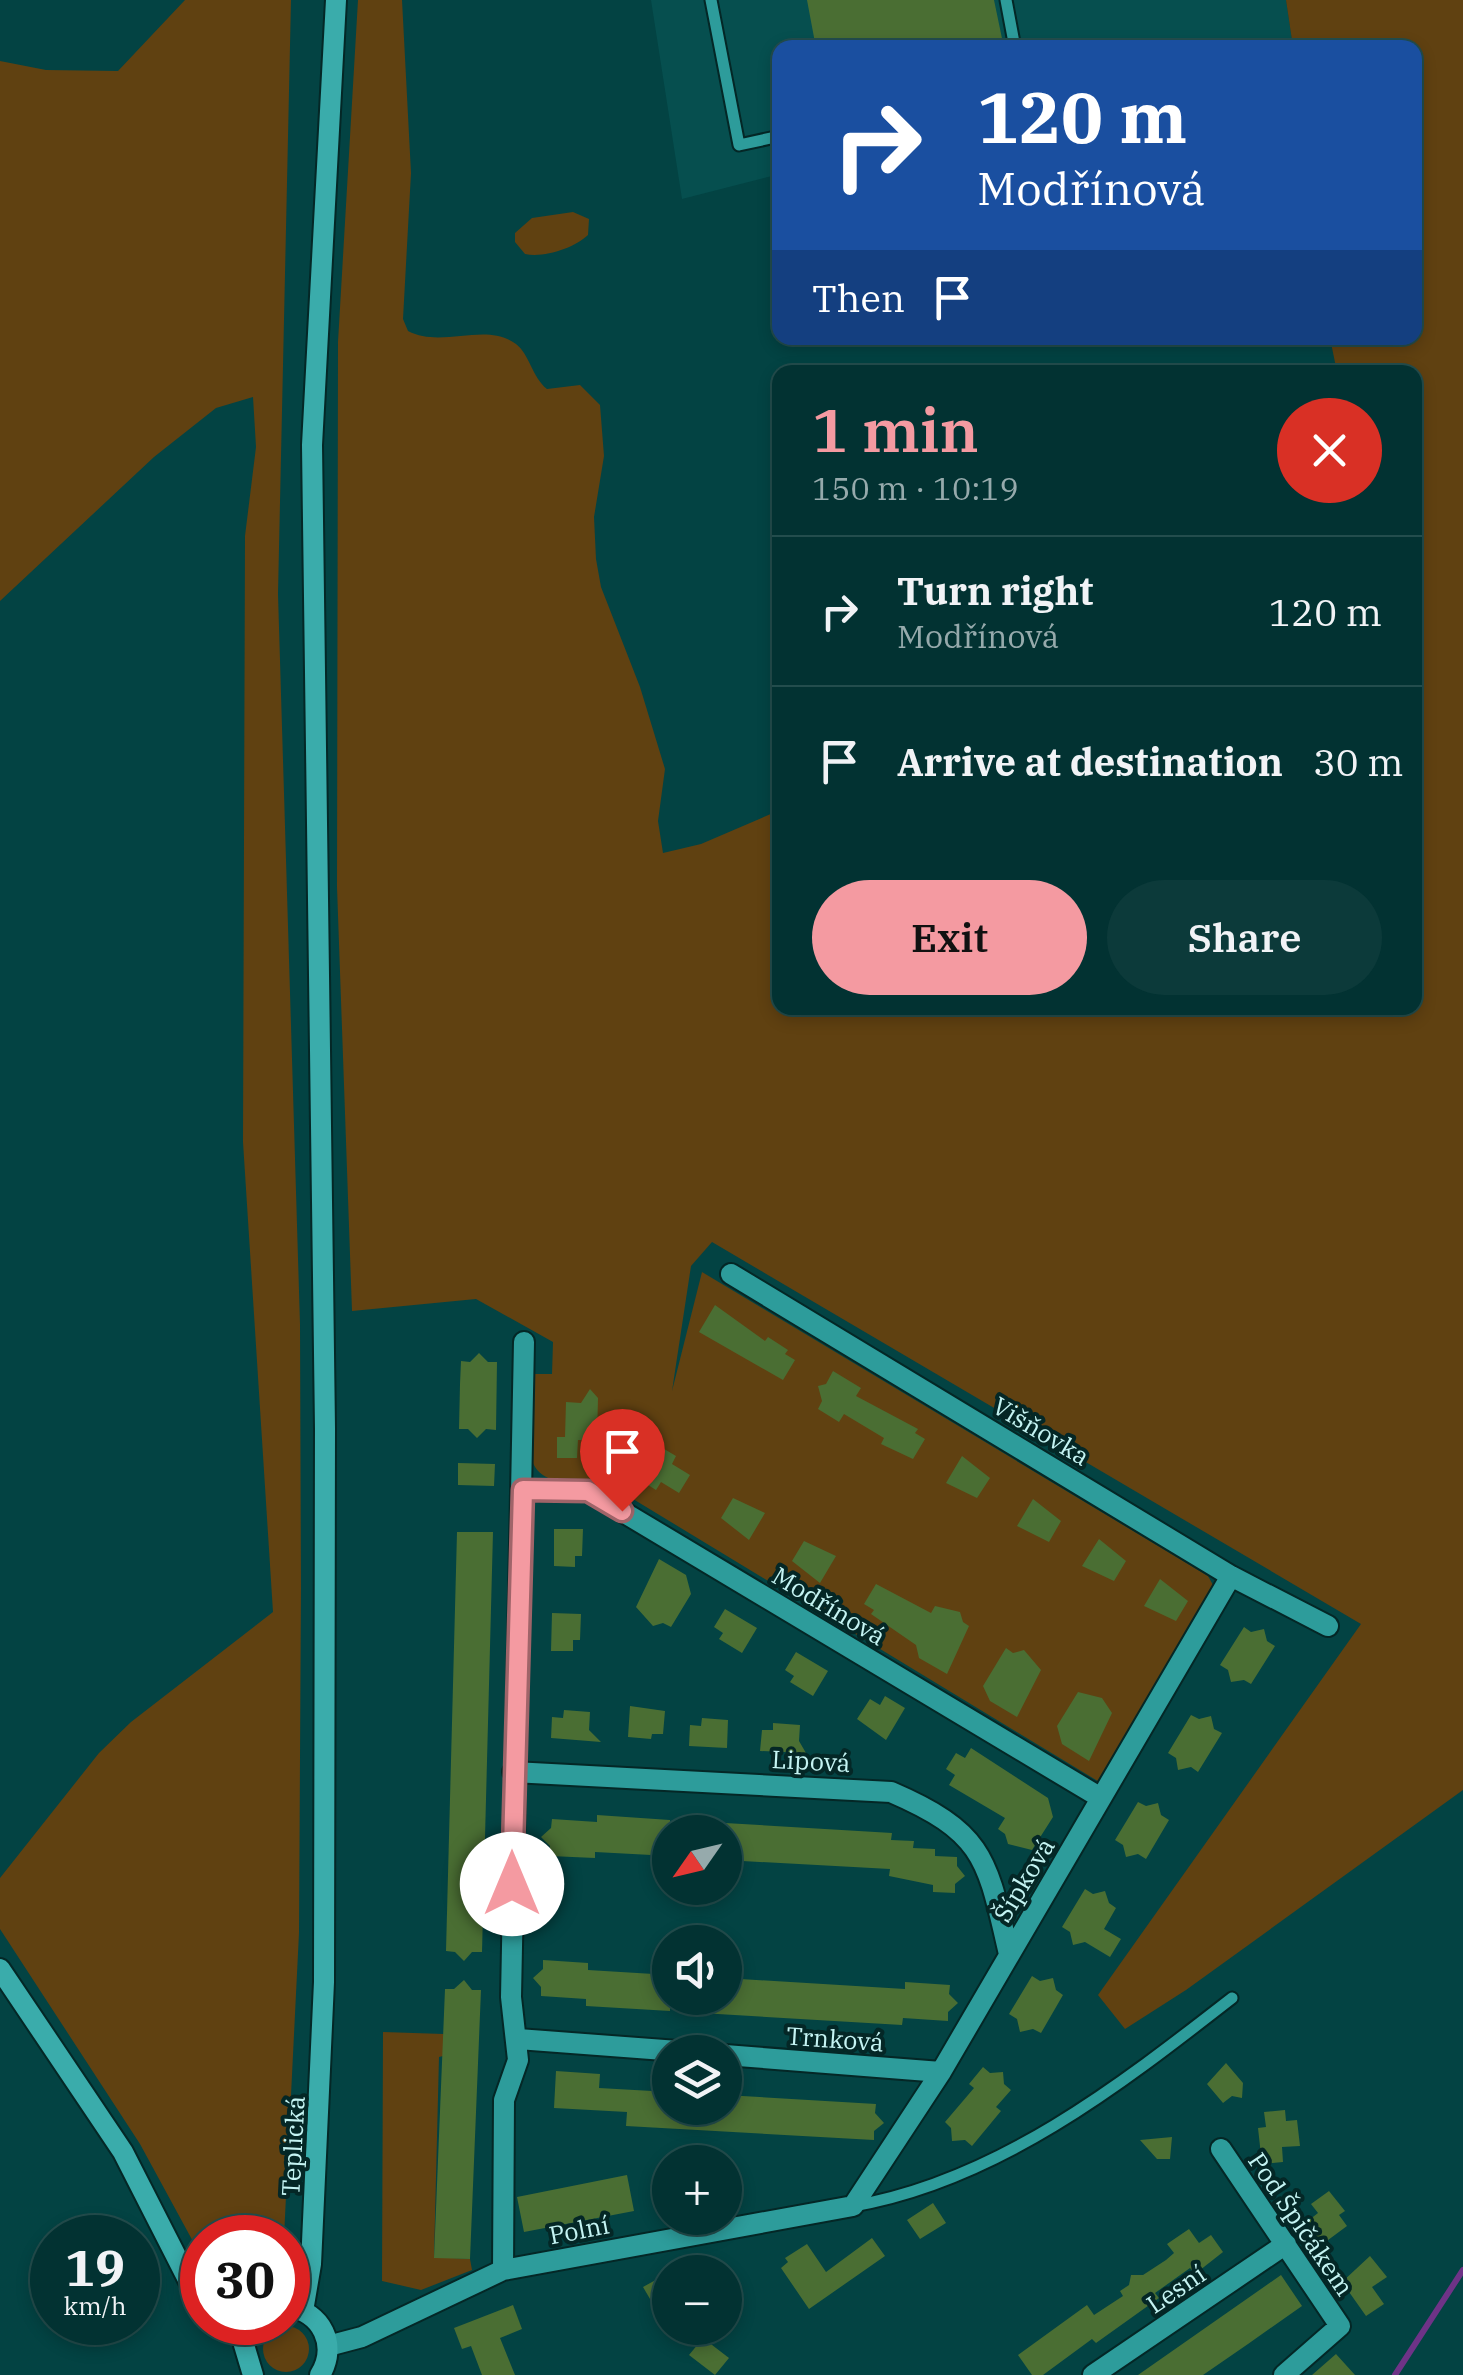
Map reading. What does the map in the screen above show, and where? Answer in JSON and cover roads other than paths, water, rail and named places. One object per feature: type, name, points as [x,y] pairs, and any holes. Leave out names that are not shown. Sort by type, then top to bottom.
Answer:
[{"type":"main road","name":"Teplická","points":[[310,2215],[317,2167],[324,1982],[325,1428],[311,589],[322,201],[336,0]]},
{"type":"main road","points":[[0,1969],[123,2152],[180,2263]]},
{"type":"main road","name":"Teplická","points":[[310,2317],[318,2322],[328,2346]]},
{"type":"main road","points":[[247,2345],[245,2355],[254,2375]]},
{"type":"main road","points":[[320,2375],[328,2346]]},
{"type":"street","name":"Višňovka","points":[[731,1274],[1231,1576],[1328,1626]]},
{"type":"street","points":[[503,2270],[504,2100],[518,2060],[510,1997],[524,1342]]},
{"type":"street","name":"Modřínová","points":[[523,1490],[588,1491],[1101,1798]]},
{"type":"street","name":"Šípková","points":[[854,2206],[941,2072],[1231,1576]]},
{"type":"street","name":"Lipová","points":[[513,1772],[891,1792],[937,1812],[963,1835],[988,1868],[1009,1954]]},
{"type":"street","points":[[518,2039],[652,2049]]},
{"type":"street","name":"Trnková","points":[[742,2056],[941,2072]]},
{"type":"street","name":"Pod Špičákem","points":[[1221,2150],[1340,2326],[1284,2375]]},
{"type":"street","name":"Polní","points":[[328,2346],[362,2337],[503,2270],[854,2206]]},
{"type":"street","name":"Lesní","points":[[1094,2375],[1286,2244]]},
{"type":"lane","points":[[711,0],[740,146],[772,138]]},
{"type":"lane","points":[[1006,0],[1014,40]]},
{"type":"lane","points":[[854,2206],[904,2197],[989,2164],[1084,2104],[1232,1998]]},
{"type":"waterway","points":[[1395,2375],[1463,2270]]}]
